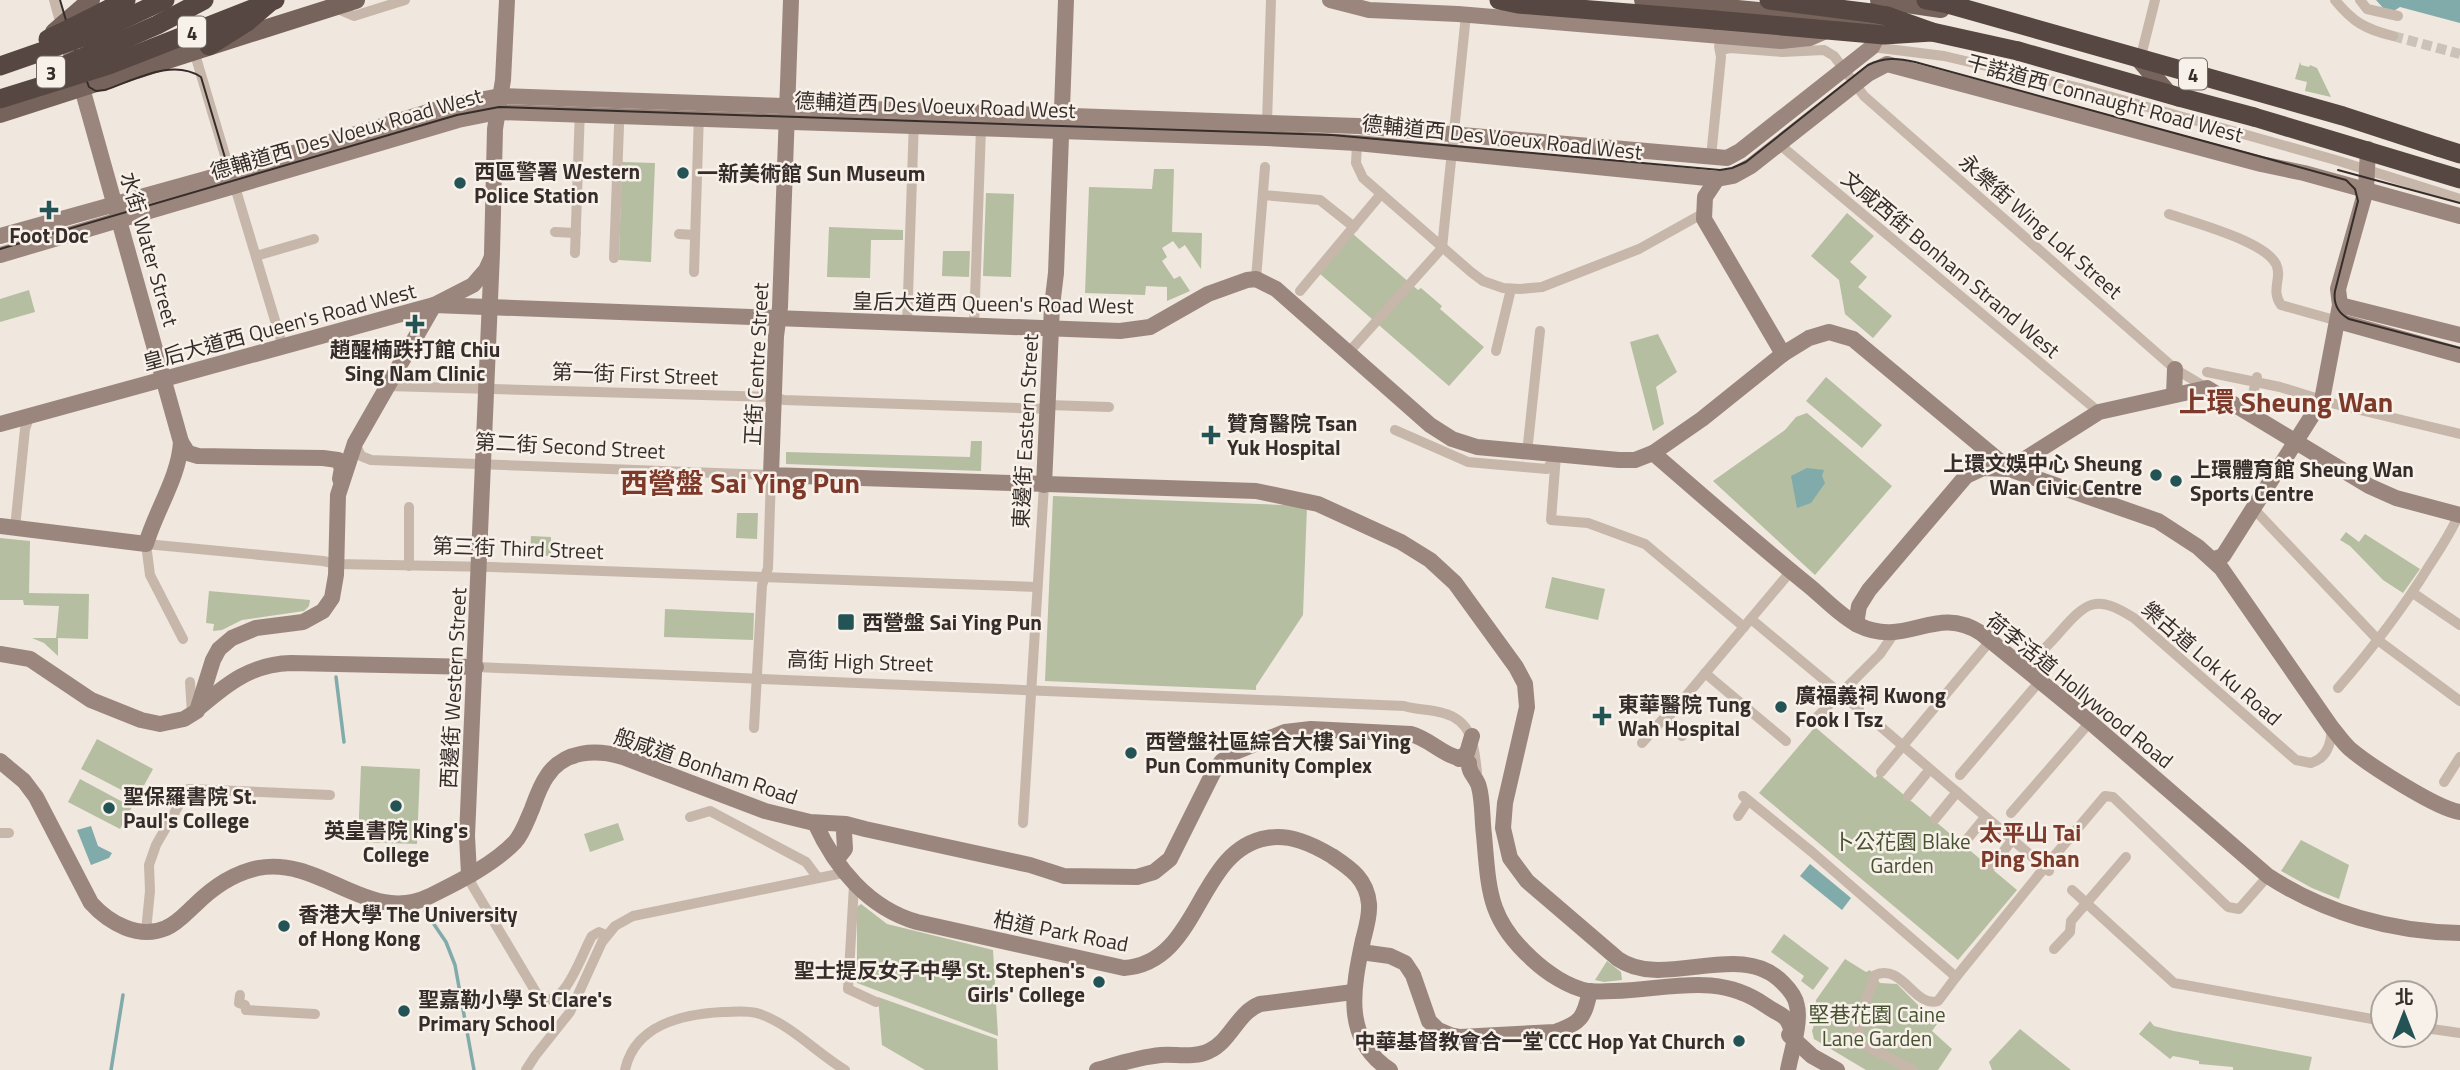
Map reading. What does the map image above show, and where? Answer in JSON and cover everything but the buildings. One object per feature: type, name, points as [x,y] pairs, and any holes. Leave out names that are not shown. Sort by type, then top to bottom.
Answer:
[{"type":"highway","points":[[0,65],[126,0]]},
{"type":"highway","name":"3","points":[[0,65],[92,34],[165,0]]},
{"type":"highway","name":"3","points":[[0,97],[157,25],[204,0]]},
{"type":"highway","points":[[202,49],[247,22],[273,0]]},
{"type":"highway","name":"4","points":[[0,97],[109,65],[273,0]]},
{"type":"highway","points":[[1499,0],[1518,4],[1884,35],[1932,32]]},
{"type":"highway","name":"4","points":[[1769,0],[1887,16],[1932,32],[2018,51],[2253,117],[2460,181]]},
{"type":"highway","points":[[1926,0],[1943,2]]},
{"type":"highway","name":"4","points":[[1943,2],[2319,109],[2460,153]]},
{"type":"main road","points":[[0,65],[48,38],[91,0]]},
{"type":"main road","name":"西邊街 Western Street","points":[[469,874],[467,854],[495,129],[507,0]]},
{"type":"main road","name":"正街 Centre Street","points":[[771,475],[790,0]]},
{"type":"main road","name":"東邊街 Eastern Street","points":[[1044,485],[1056,273],[1066,0]]},
{"type":"main road","points":[[1330,0],[1369,10],[1466,15],[1781,41],[1799,40],[1819,34],[1843,19]]},
{"type":"main road","name":"干諾道西 Connaught Road West","points":[[1643,0],[1843,19],[2141,84],[2368,149],[2460,181]]},
{"type":"main road","points":[[1845,69],[1872,47],[1882,27],[1888,1],[1971,15],[2367,122],[2460,153]]},
{"type":"main road","points":[[0,114],[332,7],[355,8]]},
{"type":"main road","name":"水街 Water Street","points":[[61,25],[120,220],[181,442],[178,464],[146,544]]},
{"type":"main road","points":[[2140,60],[2167,93]]},
{"type":"main road","name":"干諾道西 Connaught Road West","points":[[1856,85],[1880,67],[1894,64],[2460,216]]},
{"type":"main road","name":"德輔道西 Des Voeux Road West","points":[[0,255],[120,220],[232,180],[354,144],[465,102],[1061,123],[1267,122],[1358,126],[1727,158],[1740,151],[1845,69]]},
{"type":"main road","name":"德輔道西 Des Voeux Road West","points":[[914,118],[981,128],[1061,123],[1357,144],[1717,179],[1741,173],[1856,85]]},
{"type":"main road","points":[[2214,559],[2223,556],[2322,400],[2339,313],[2338,289],[2366,190],[2368,149]]},
{"type":"main road","points":[[1717,179],[1705,197],[1702,214],[1783,354]]},
{"type":"main road","name":"德輔道西 Des Voeux Road West","points":[[0,236],[115,203],[232,180]]},
{"type":"main road","name":"西邊街 Western Street","points":[[434,305],[473,285],[486,270],[492,253]]},
{"type":"main road","points":[[1256,279],[1276,289],[1440,432],[1477,447],[1527,460],[1627,461],[1653,453],[1702,419],[1783,354],[1819,333],[1838,333],[1853,339],[2009,470]]},
{"type":"main road","name":"皇后大道西 Queen's Road West","points":[[0,424],[434,305],[1120,331],[1150,327],[1208,294],[1256,279]]},
{"type":"main road","points":[[338,495],[355,443],[434,305]]},
{"type":"main road","points":[[2339,313],[2460,335]]},
{"type":"main road","points":[[2339,313],[2460,355]]},
{"type":"main road","points":[[2174,395],[2175,369]]},
{"type":"main road","points":[[2009,470],[2099,412],[2174,395],[2207,380],[2244,411],[2378,490],[2396,498],[2460,513]]},
{"type":"main road","points":[[0,654],[30,659],[85,697],[141,720],[160,724],[184,719],[196,711],[219,649],[242,632],[303,622],[323,611],[332,598],[337,564],[338,460],[198,456],[188,453],[181,442]]},
{"type":"main road","points":[[323,458],[345,453],[355,443]]},
{"type":"main road","name":"荷李活道 Hollywood Road","points":[[1653,453],[1856,624],[1876,631],[1895,632],[1910,631],[1945,621],[1971,627],[2090,722],[2268,876],[2305,898],[2338,912],[2391,925],[2460,933]]},
{"type":"main road","points":[[1856,624],[1859,606],[1869,590],[1963,479],[1976,470],[2009,470],[2158,521],[2214,559],[2332,728],[2356,753],[2432,802],[2460,812]]},
{"type":"main road","name":"第二街 Second Street","points":[[771,475],[1256,491],[1326,508],[1401,542],[1430,560],[1461,590],[1516,667],[1525,684],[1526,713],[1503,820],[1508,852],[1521,874],[1618,959],[1630,966],[1651,969],[1750,965],[1773,975],[1787,987]]},
{"type":"main road","name":"第三街 Third Street","points":[[8,527],[146,544]]},
{"type":"main road","name":"高街 High Street","points":[[196,711],[236,678],[269,665],[291,663],[476,667]]},
{"type":"main road","name":"般咸道 Bonham Road","points":[[146,931],[167,928],[222,884],[245,872],[266,867],[286,867],[306,872],[373,899],[399,905],[429,896],[510,847],[520,835],[542,784],[552,769],[569,757],[588,752],[623,757],[753,808],[815,823],[840,828],[846,824],[1030,865],[1060,864],[1108,877],[1127,878],[1146,875],[1166,864],[1179,844],[1217,766],[1236,752],[1284,732],[1311,729],[1411,734],[1428,740],[1463,764],[1479,785],[1489,889],[1502,926],[1538,965],[1555,977],[1590,991],[1683,985],[1719,986],[1752,996],[1774,1011],[1775,1020],[1781,1028],[1812,1056],[1837,1070]]},
{"type":"main road","points":[[1463,764],[1472,736]]},
{"type":"main road","points":[[0,761],[24,781],[40,805],[91,903],[104,917],[119,926],[146,931]]},
{"type":"main road","points":[[0,770],[24,781]]},
{"type":"main road","name":"柏道 Park Road","points":[[815,823],[828,849],[845,872],[888,909],[908,919],[1111,966],[1129,967],[1149,960],[1172,944],[1234,852],[1263,838],[1303,841],[1348,866],[1361,879],[1369,905],[1353,992],[1354,1012],[1364,1042],[1379,1063],[1390,1070]]},
{"type":"main road","points":[[840,828],[845,849],[845,872]]},
{"type":"main road","points":[[467,854],[487,863]]},
{"type":"main road","points":[[1361,952],[1390,956],[1405,963],[1413,975],[1429,1021],[1438,1030],[1455,1037],[1555,1032],[1581,1018],[1590,991]]},
{"type":"main road","points":[[1774,1011],[1786,1000],[1787,987]]},
{"type":"main road","points":[[1787,987],[1797,1003],[1788,1070]]},
{"type":"main road","points":[[1097,1070],[1152,1056],[1199,1054],[1209,1051],[1224,1040],[1249,1010],[1260,1004],[1353,992]]},
{"type":"street","points":[[54,0],[61,25]]},
{"type":"street","points":[[355,8],[405,0]]},
{"type":"street","points":[[1267,122],[1271,0]]},
{"type":"street","points":[[2140,60],[2155,0]]},
{"type":"street","points":[[2335,0],[2368,30],[2392,36]]},
{"type":"street","points":[[2360,0],[2367,9],[2398,16]]},
{"type":"street","points":[[1348,353],[1442,248],[1466,15]]},
{"type":"street","points":[[1711,157],[1721,50],[1713,35]]},
{"type":"street","name":"干諾道西 Connaught Road West","points":[[1872,47],[1944,56],[2081,88],[2460,199]]},
{"type":"street","points":[[202,49],[232,180],[283,346]]},
{"type":"street","points":[[1721,50],[1824,50],[1834,56],[1856,85]]},
{"type":"street","name":"永樂街 Wing Lok Street","points":[[1856,85],[1864,96],[1975,195],[2175,369],[2207,380],[2256,379],[2322,400]]},
{"type":"street","points":[[575,253],[580,107]]},
{"type":"street","points":[[694,272],[699,111]]},
{"type":"street","points":[[907,324],[914,118]]},
{"type":"street","points":[[614,258],[619,126]]},
{"type":"street","points":[[974,326],[981,128]]},
{"type":"street","points":[[1357,144],[1358,170],[1381,194],[1483,281],[1511,289],[1542,287],[1574,275],[1650,244],[1702,214]]},
{"type":"street","name":"文咸西街 Bonham Strand West","points":[[1779,144],[2099,412]]},
{"type":"street","points":[[1256,279],[1265,167]]},
{"type":"street","points":[[1300,291],[1381,194]]},
{"type":"street","points":[[1263,195],[1320,200],[1354,227]]},
{"type":"street","points":[[2169,214],[2263,250],[2277,265],[2275,292],[2281,305],[2287,309],[2339,313]]},
{"type":"street","points":[[555,232],[576,233]]},
{"type":"street","points":[[679,234],[695,235]]},
{"type":"street","points":[[256,256],[314,239]]},
{"type":"street","points":[[1496,351],[1511,289]]},
{"type":"street","points":[[1395,430],[1468,462],[1527,460],[1540,331]]},
{"type":"street","points":[[2244,411],[2252,398],[2256,379]]},
{"type":"street","name":"第一街 First Street","points":[[387,386],[774,397],[784,400],[1109,407]]},
{"type":"street","points":[[2322,400],[2460,433]]},
{"type":"street","points":[[8,527],[25,429],[30,415]]},
{"type":"street","name":"第二街 Second Street","points":[[355,443],[361,456],[371,460],[771,475]]},
{"type":"street","points":[[1551,462],[1551,520],[1588,523],[1645,544],[1859,709]]},
{"type":"street","name":"正街 Centre Street","points":[[754,728],[762,585],[768,568],[771,475]]},
{"type":"street","name":"東邊街 Eastern Street","points":[[1023,822],[1044,485]]},
{"type":"street","points":[[409,566],[410,507]]},
{"type":"street","points":[[2254,509],[2379,641],[2460,701]]},
{"type":"street","points":[[2338,688],[2379,641],[2413,593],[2460,513]]},
{"type":"street","points":[[146,544],[150,575],[183,639]]},
{"type":"street","name":"第三街 Third Street","points":[[146,544],[337,564],[1037,587]]},
{"type":"street","points":[[1642,743],[1663,719],[1665,721],[1791,571]]},
{"type":"street","points":[[2413,593],[2460,625]]},
{"type":"street","name":"樂古道 Lok Ku Road","points":[[2023,668],[2079,610],[2102,603],[2116,606],[2134,618],[2296,760],[2311,763],[2322,758],[2329,746],[2332,728]]},
{"type":"street","points":[[1814,720],[1842,695],[1880,654],[1895,632]]},
{"type":"street","points":[[1881,772],[1990,641]]},
{"type":"street","name":"高街 High Street","points":[[476,667],[1404,706],[1443,712],[1462,722],[1472,736]]},
{"type":"street","points":[[1705,673],[1786,741]]},
{"type":"street","points":[[190,682],[196,711]]},
{"type":"street","points":[[1960,775],[2039,682]]},
{"type":"street","points":[[1665,721],[1682,736]]},
{"type":"street","points":[[2011,813],[2090,722]]},
{"type":"street","points":[[1881,727],[2047,869]]},
{"type":"street","points":[[1472,736],[1479,785]]},
{"type":"street","points":[[2444,782],[2460,757]]},
{"type":"street","points":[[1908,796],[1926,774]]},
{"type":"street","points":[[146,931],[150,891],[149,865],[156,845],[188,789],[330,795]]},
{"type":"street","points":[[1935,819],[1957,792]]},
{"type":"street","points":[[1913,1070],[1859,1040],[1858,1030],[1875,975],[1881,972],[1892,974],[1931,1003],[1938,1001],[2101,799],[2108,795],[2235,910],[2239,909],[2268,876]]},
{"type":"street","points":[[1738,816],[1746,799],[1956,976]]},
{"type":"street","points":[[690,817],[710,811],[806,862],[818,878]]},
{"type":"street","points":[[1964,843],[1982,821]]},
{"type":"street","points":[[1992,866],[2014,839]]},
{"type":"street","points":[[2054,949],[2070,932],[2071,921],[2126,857]]},
{"type":"street","points":[[526,1070],[570,1012],[606,935],[615,926],[633,916],[845,872],[848,989],[876,1002]]},
{"type":"street","points":[[469,874],[472,885],[543,999],[551,1000],[561,995],[592,936],[599,932],[606,935]]},
{"type":"street","points":[[2072,890],[2085,905],[2174,983],[2369,1018]]},
{"type":"street","points":[[240,995],[239,1003],[245,1005],[246,1010],[315,1014]]},
{"type":"street","points":[[625,1070],[636,1045],[659,1026],[694,1014],[746,1012],[759,1014],[780,1025],[845,1070]]},
{"type":"street","points":[[2439,1030],[2460,1033]]},
{"type":"green space","points":[[2300,62],[2301,65],[2317,68],[2331,97],[2305,91],[2307,82],[2295,79]]},
{"type":"green space","points":[[622,162],[655,163],[651,262],[619,260]]},
{"type":"green space","points":[[1154,169],[1174,169],[1172,232],[1202,233],[1201,269],[1185,245],[1179,249],[1173,241],[1162,248],[1167,257],[1162,261],[1174,279],[1180,276],[1190,291],[1167,301],[1167,287],[1146,286],[1145,295],[1085,293],[1089,187],[1152,189]]},
{"type":"green space","points":[[986,193],[1014,194],[1011,277],[983,276]]},
{"type":"green space","points":[[1847,213],[1874,236],[1850,262],[1867,277],[1858,287],[1892,316],[1873,338],[1845,314],[1839,280],[1811,256]]},
{"type":"green space","points":[[829,227],[903,230],[903,240],[871,240],[870,278],[827,277]]},
{"type":"green space","points":[[1353,234],[1418,290],[1421,288],[1442,306],[1440,309],[1484,347],[1449,386],[1319,273]]},
{"type":"green space","points":[[943,251],[970,251],[969,277],[942,276]]},
{"type":"green space","points":[[29,290],[35,312],[0,322],[0,299]]},
{"type":"green space","points":[[1658,334],[1677,372],[1656,387],[1664,424],[1653,431],[1630,342]]},
{"type":"green space","points":[[1826,377],[1882,425],[1862,448],[1806,401]]},
{"type":"green space","points":[[1807,413],[1892,486],[1815,575],[1713,481],[1785,430],[1796,417]]},
{"type":"green space","points":[[971,441],[982,441],[981,471],[786,464],[786,452],[970,457]]},
{"type":"green space","points":[[1053,496],[1307,506],[1303,615],[1256,686],[1256,690],[1045,681]]},
{"type":"green space","points":[[737,513],[758,513],[757,539],[736,538]]},
{"type":"green space","points":[[2346,532],[2359,542],[2365,534],[2420,569],[2403,593],[2383,580],[2350,546],[2340,540]]},
{"type":"green space","points":[[531,536],[551,537],[551,556],[530,555]]},
{"type":"green space","points":[[0,538],[30,541],[29,593],[89,594],[88,639],[58,638],[58,656],[44,643],[32,638],[56,638],[59,606],[24,605],[23,600],[0,600]]},
{"type":"green space","points":[[1552,577],[1605,589],[1598,620],[1545,608]]},
{"type":"green space","points":[[209,591],[310,600],[304,611],[242,620],[222,630],[213,631],[214,624],[206,623]]},
{"type":"green space","points":[[665,609],[754,613],[753,640],[664,637]]},
{"type":"green space","name":"卜公花園 Blake Garden","points":[[1815,727],[1875,778],[1879,774],[2017,890],[1958,960],[1759,793]]},
{"type":"green space","points":[[97,739],[153,769],[137,798],[81,769]]},
{"type":"green space","points":[[361,766],[420,769],[417,844],[358,842]]},
{"type":"green space","points":[[80,779],[132,807],[120,829],[68,802]]},
{"type":"green space","points":[[618,823],[624,840],[590,852],[584,834]]},
{"type":"green space","points":[[2301,840],[2349,865],[2339,899],[2281,871]]},
{"type":"green space","points":[[861,904],[887,924],[993,950],[998,1036],[857,983],[857,907]]},
{"type":"green space","points":[[1784,934],[1829,968],[1813,990],[1801,981],[1804,976],[1771,952]]},
{"type":"green space","name":"堅巷花園 Caine Lane Garden","points":[[1845,959],[1866,972],[1870,970],[1880,983],[1897,984],[1937,1024],[1932,1031],[1952,1049],[1938,1070],[1866,1070],[1814,1039],[1812,1031],[1816,1000]]},
{"type":"green space","points":[[1607,961],[1621,972],[1622,980],[1595,980]]},
{"type":"green space","points":[[878,997],[997,1039],[998,1070],[925,1070],[882,1045]]},
{"type":"green space","points":[[2150,1021],[2154,1026],[2174,1031],[2312,1057],[2309,1070],[2233,1070],[2233,1067],[2199,1064],[2199,1061],[2173,1056],[2170,1059],[2139,1034]]},
{"type":"green space","points":[[2020,1029],[2071,1070],[1992,1070],[1989,1062]]},
{"type":"water","points":[[2376,0],[2460,0],[2460,23],[2400,7],[2392,12],[2384,9]]},
{"type":"water","points":[[1807,468],[1824,470],[1822,476],[1825,483],[1811,503],[1797,508],[1791,476]]},
{"type":"water","points":[[91,826],[98,846],[112,853],[109,858],[91,865],[77,830]]},
{"type":"water","points":[[1810,864],[1851,898],[1842,910],[1800,876]]},
{"type":"waterway","points":[[336,677],[344,742]]},
{"type":"waterway","points":[[425,911],[446,942],[455,965],[474,1070]]},
{"type":"waterway","points":[[111,1070],[123,995]]},
{"type":"tunnel","points":[[2393,36],[2460,54]]},
{"type":"tram line","points":[[60,0],[89,87],[96,91],[105,90],[166,70],[190,72],[201,77],[226,161],[238,170],[251,171]]},
{"type":"tram line","points":[[0,249],[457,115],[499,107],[1332,135],[1720,170],[1746,162],[1868,65],[1885,59],[1897,59],[2346,180],[2355,189],[2358,201],[2335,291],[2339,311],[2349,319],[2460,348]]},
{"type":"tram line","points":[[2338,170],[2460,203]]},
{"type":"place","name":"一新美術館 Sun Museum","points":[[683,173]]},
{"type":"place","name":"西區警署 Western Police Station","points":[[460,183]]},
{"type":"place","name":"Foot Doc","points":[[49,210]]},
{"type":"place","name":"趙醒楠跌打館 Chiu Sing Nam Clinic","points":[[415,324]]},
{"type":"place","name":"贊育醫院 Tsan Yuk Hospital","points":[[1211,435]]},
{"type":"place","name":"上環文娛中心 Sheung Wan Civic Centre","points":[[2156,475]]},
{"type":"place","name":"上環體育館 Sheung Wan Sports Centre","points":[[2176,481]]},
{"type":"place","name":"西營盤 Sai Ying Pun","points":[[846,622]]},
{"type":"place","name":"廣福義祠 Kwong Fook I Tsz","points":[[1781,707]]},
{"type":"place","name":"東華醫院 Tung Wah Hospital","points":[[1602,716]]},
{"type":"place","name":"西營盤社區綜合大樓 Sai Ying Pun Community Complex","points":[[1131,753]]},
{"type":"place","name":"英皇書院 King's College","points":[[396,806]]},
{"type":"place","name":"聖保羅書院 St. Paul's College","points":[[109,808]]},
{"type":"place","name":"香港大學 The University of Hong Kong","points":[[284,926]]},
{"type":"place","name":"聖士提反女子中學 St. Stephen's Girls' College","points":[[1099,982]]},
{"type":"place","name":"聖嘉勒小學 St Clare's Primary School","points":[[404,1011]]},
{"type":"place","name":"中華基督教會合一堂 CCC Hop Yat Church","points":[[1739,1041]]},
{"type":"district","name":"上環 Sheung Wan","points":[[2286,401]]},
{"type":"district","name":"西營盤 Sai Ying Pun","points":[[740,482]]},
{"type":"district","name":"太平山 Tai Ping Shan","points":[[2030,845]]}]
